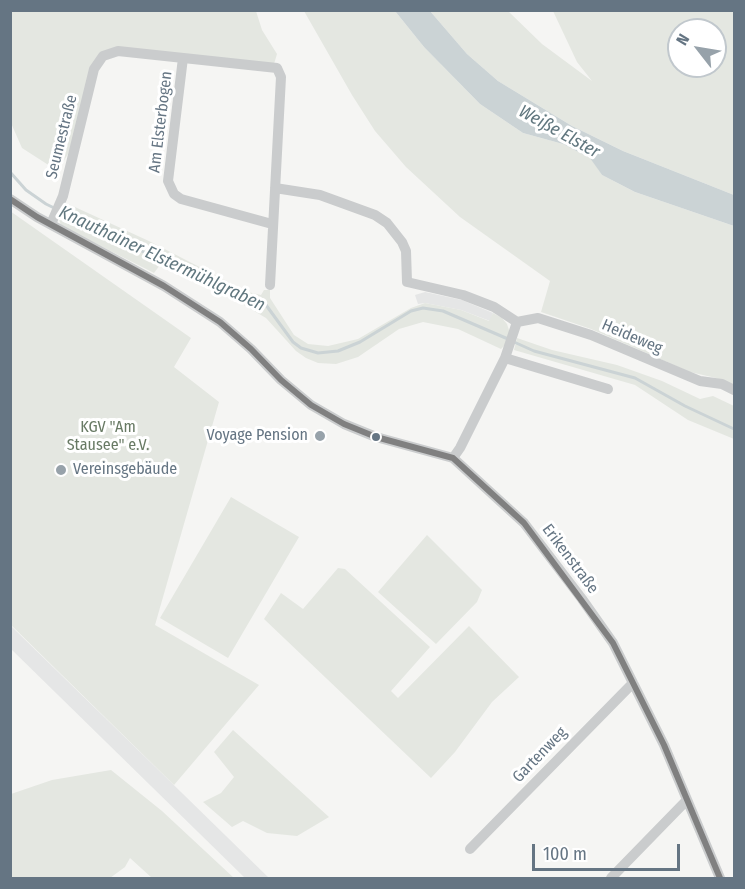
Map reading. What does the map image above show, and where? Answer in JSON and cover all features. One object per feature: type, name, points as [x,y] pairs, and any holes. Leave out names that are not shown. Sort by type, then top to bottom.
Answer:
[{"type":"street","name":"Am Elsterbogen","points":[[103,56],[118,51],[277,68],[281,77],[270,285]]},
{"type":"street","name":"Seumestraße","points":[[51,224],[61,203],[94,69],[103,56]]},
{"type":"street","name":"Am Elsterbogen","points":[[183,58],[168,181],[174,194],[181,199],[272,224]]},
{"type":"street","points":[[275,188],[320,195],[375,215],[387,223],[402,242],[406,251],[407,282],[463,295],[494,307],[517,322],[505,358],[453,458]]},
{"type":"street","points":[[10,199],[51,224]]},
{"type":"street","name":"Erikenstraße","points":[[51,224],[164,286],[231,332],[311,405],[344,424],[376,437],[453,458],[524,523],[613,643],[664,745],[720,879]]},
{"type":"street","name":"Heideweg","points":[[517,322],[538,318],[591,335],[700,381],[722,384],[735,390]]},
{"type":"street","points":[[505,358],[608,389]]},
{"type":"street","name":"Gartenweg","points":[[470,849],[633,683]]},
{"type":"street","points":[[611,879],[687,800]]},
{"type":"shaded area","points":[[425,292],[462,300],[493,313],[490,321],[461,310],[425,303],[418,304],[415,295]]},
{"type":"shaded area","points":[[10,625],[269,878],[245,878],[11,649]]},
{"type":"green space","points":[[11,11],[256,11],[262,30],[277,54],[274,64],[101,53],[68,154],[57,166],[50,166],[22,148],[11,123]]},
{"type":"green space","points":[[304,11],[395,11],[424,47],[480,104],[523,133],[563,144],[591,158],[602,175],[635,192],[734,226],[734,385],[690,372],[591,329],[541,312],[550,281],[460,217],[406,167],[375,131]]},
{"type":"green space","points":[[430,11],[508,11],[542,44],[592,81],[577,62],[553,11],[734,11],[734,195],[623,151],[572,126],[498,81],[467,54]]},
{"type":"green space","points":[[64,202],[151,242],[248,292],[261,295],[264,290],[270,290],[270,298],[294,335],[308,344],[328,346],[358,339],[411,308],[425,303],[461,310],[489,321],[493,313],[502,318],[510,333],[501,349],[458,329],[423,322],[399,329],[358,357],[336,364],[318,363],[296,351],[266,318],[198,278],[160,265],[154,273],[61,226],[58,215]]},
{"type":"green space","name":"KGV \"Am Stausee\" e.V.","points":[[10,211],[191,338],[174,367],[219,402],[155,625],[259,685],[174,785],[11,625]]},
{"type":"green space","points":[[517,338],[552,350],[617,365],[662,381],[700,399],[713,396],[734,406],[734,439],[688,420],[635,385],[514,350]]},
{"type":"green space","points":[[231,497],[299,537],[228,658],[160,618]]},
{"type":"green space","points":[[427,535],[482,590],[477,602],[436,644],[378,592]]},
{"type":"green space","points":[[338,568],[345,569],[430,647],[391,691],[398,698],[469,626],[519,677],[492,702],[455,752],[431,778],[264,619],[281,593],[303,609]]},
{"type":"green space","points":[[233,730],[329,817],[297,836],[267,833],[243,821],[232,827],[203,802],[221,793],[234,777],[214,752]]},
{"type":"green space","points":[[111,770],[162,811],[234,878],[152,878],[130,858],[125,867],[110,878],[11,878],[11,794],[52,780]]},
{"type":"water","name":"Weiße Elster","points":[[395,11],[430,11],[467,54],[498,81],[572,126],[623,151],[734,195],[734,226],[635,192],[602,175],[590,158],[563,144],[523,133],[480,104],[424,47]]},
{"type":"waterway","name":"Knauthainer Elstermühlgraben","points":[[10,172],[26,190],[46,204],[152,256],[198,274],[244,298],[266,305],[293,342],[301,348],[318,353],[338,351],[360,342],[411,311],[423,308],[443,311],[508,339]]},
{"type":"waterway","name":"Knauthainer Elstermühlgraben","points":[[514,342],[534,351],[635,378],[685,406],[734,429]]},
{"type":"transit line","points":[[10,199],[37,217],[164,286],[220,322],[311,405],[344,424],[376,437],[453,458],[524,523],[613,643],[664,745],[720,878]]},
{"type":"place","name":"Voyage Pension","points":[[320,436]]},
{"type":"place","name":"Vereinsgebäude","points":[[61,470]]}]
